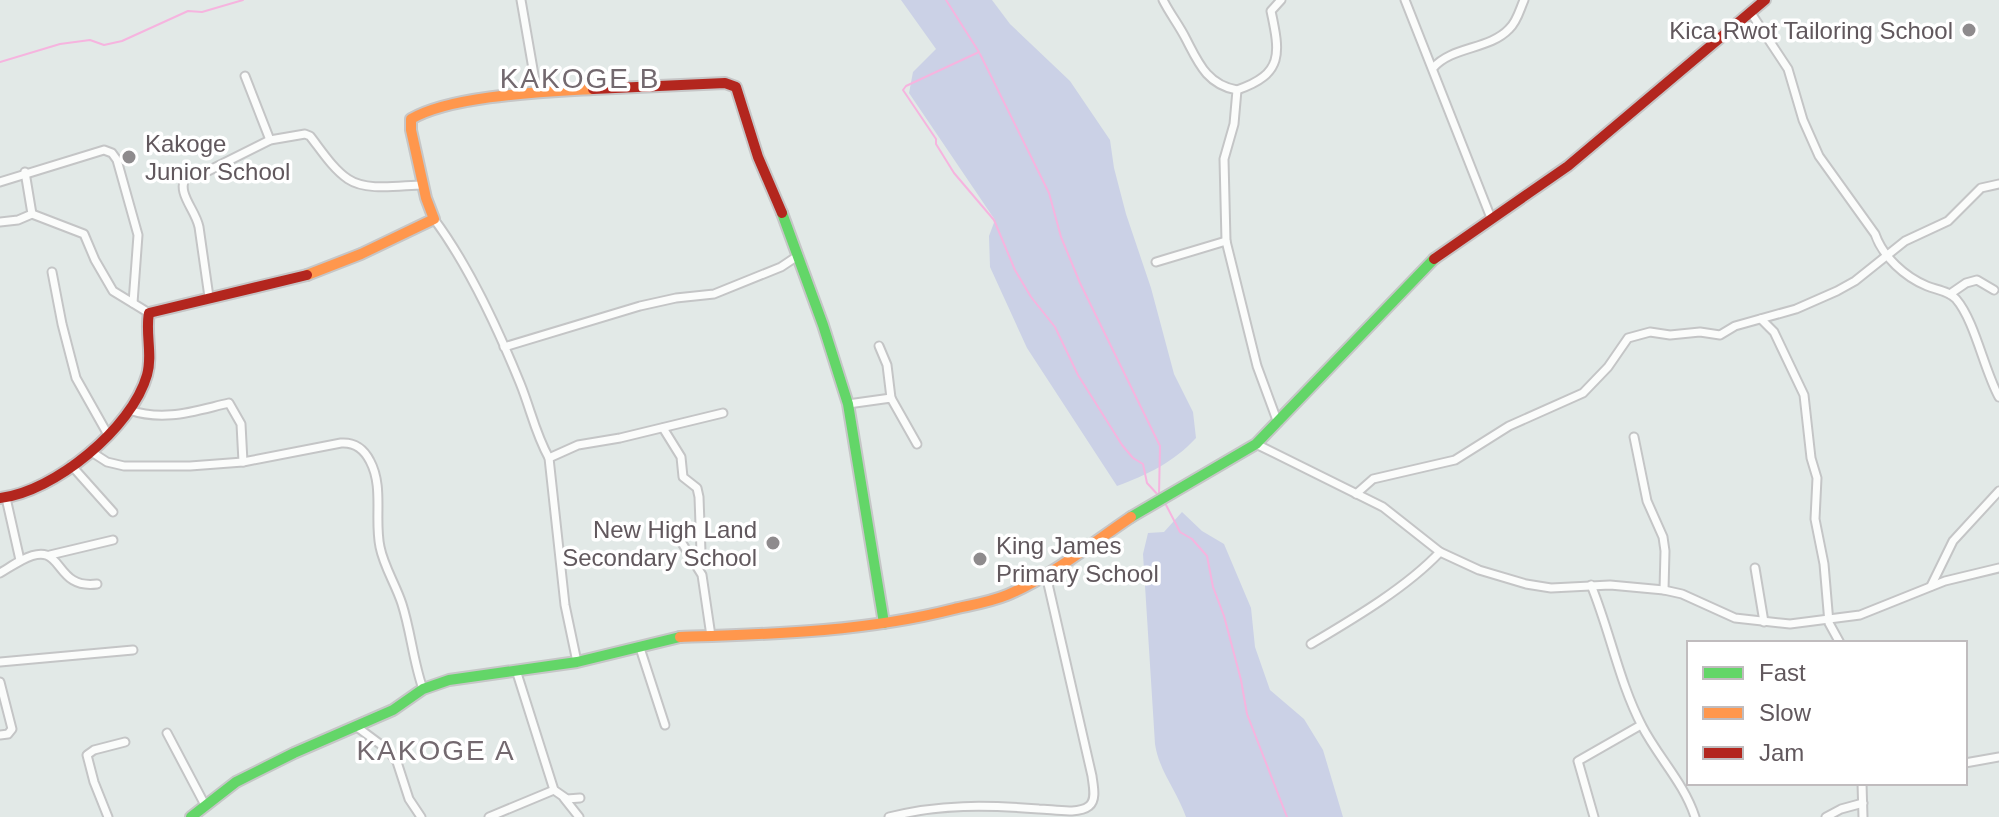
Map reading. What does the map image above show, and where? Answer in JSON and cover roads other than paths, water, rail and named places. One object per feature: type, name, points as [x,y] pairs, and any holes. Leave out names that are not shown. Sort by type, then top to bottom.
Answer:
[{"type":"street","points":[[521,0],[537,92]]},
{"type":"street","points":[[1163,0],[1208,77],[1237,90],[1269,73],[1275,64],[1276,41],[1268,0]]},
{"type":"street","points":[[1271,11],[1281,0]]},
{"type":"street","points":[[1405,0],[1491,218]]},
{"type":"street","points":[[1433,68],[1444,59],[1496,39],[1511,29],[1524,0]]},
{"type":"street","points":[[191,817],[236,782],[393,710],[423,689],[449,680],[577,662],[680,637],[825,631],[926,616],[1004,596],[1046,575],[1131,517],[1256,444],[1435,258],[1568,166],[1765,0]]},
{"type":"street","points":[[1751,13],[1788,69],[1803,120],[1819,156],[1867,222],[1887,256],[1918,282],[1950,294],[1967,319],[1999,397]]},
{"type":"street","points":[[245,76],[270,140]]},
{"type":"street","points":[[577,662],[559,564],[549,458],[537,438],[529,408],[504,347],[456,253],[434,219],[423,185],[411,119],[430,108],[537,92],[725,83],[736,87],[751,126],[758,157],[786,222],[796,257],[823,325],[848,404],[884,623]]},
{"type":"street","points":[[1237,90],[1234,124],[1224,159],[1226,241],[1260,378],[1278,423]]},
{"type":"street","points":[[209,297],[197,217],[185,200],[183,179],[186,175],[208,171],[270,140],[298,134],[310,136],[339,171],[355,183],[423,185]]},
{"type":"street","points":[[0,182],[104,150],[112,153],[117,160],[138,235],[133,303]]},
{"type":"street","points":[[25,172],[32,214]]},
{"type":"street","points":[[1356,494],[1373,479],[1455,460],[1509,426],[1583,393],[1608,367],[1628,338],[1650,332],[1720,335],[1735,326],[1796,309],[1837,291],[1918,234],[1948,221],[1981,188],[1999,184]]},
{"type":"street","points":[[0,222],[18,220],[32,214],[84,234],[113,291],[149,313],[233,294],[343,263],[434,219]]},
{"type":"street","points":[[1156,262],[1226,241]]},
{"type":"street","points":[[504,347],[640,306],[714,294],[781,267],[796,257]]},
{"type":"street","points":[[52,272],[76,378],[107,433]]},
{"type":"street","points":[[1950,294],[1966,283],[1977,280],[1994,290]]},
{"type":"street","points":[[20,560],[3,498],[38,488],[71,465],[90,451],[129,410],[147,373],[149,313]]},
{"type":"street","points":[[1761,319],[1774,332],[1804,395],[1811,458],[1817,478],[1815,519],[1824,564],[1830,627],[1839,641]]},
{"type":"street","points":[[879,346],[887,365],[891,398],[917,444]]},
{"type":"street","points":[[848,404],[891,398]]},
{"type":"street","points":[[129,410],[142,415],[178,416],[229,403],[241,424],[243,462]]},
{"type":"street","points":[[549,458],[578,445],[723,413]]},
{"type":"street","points":[[663,428],[681,457],[683,477],[697,488],[701,552],[696,565]]},
{"type":"street","points":[[1634,437],[1647,501],[1663,537],[1664,590]]},
{"type":"street","points":[[90,451],[107,462],[124,466],[190,466],[243,462],[341,443],[357,446],[372,464],[380,546],[404,609],[409,641],[423,689]]},
{"type":"street","points":[[1256,444],[1383,507],[1440,552],[1479,570],[1523,584],[1551,588],[1591,585],[1664,590],[1682,594],[1735,618],[1790,624],[1830,620],[1877,610],[1904,595],[1999,568]]},
{"type":"street","points":[[71,465],[113,512]]},
{"type":"street","points":[[1931,586],[1953,541],[1999,491]]},
{"type":"street","points":[[0,573],[20,560],[113,540]]},
{"type":"street","points":[[682,543],[702,575],[711,636]]},
{"type":"street","points":[[1311,644],[1370,607],[1430,563],[1440,552]]},
{"type":"street","points":[[50,555],[77,584],[97,584]]},
{"type":"street","points":[[1755,568],[1764,622]]},
{"type":"street","points":[[889,817],[948,806],[1085,813],[1091,805],[1094,798],[1092,776],[1046,575]]},
{"type":"street","points":[[1591,585],[1641,725],[1687,796],[1695,817]]},
{"type":"street","points":[[640,648],[665,725]]},
{"type":"street","points":[[0,662],[133,650]]},
{"type":"street","points":[[516,670],[554,790],[579,817]]},
{"type":"street","points":[[0,682],[12,729],[8,734],[0,735]]},
{"type":"street","points":[[1594,817],[1578,761],[1641,725]]},
{"type":"street","points":[[357,727],[388,750],[397,762],[409,799],[421,817]]},
{"type":"street","points":[[167,733],[205,805]]},
{"type":"street","points":[[108,817],[87,755],[94,750],[125,742]]},
{"type":"street","points":[[1967,763],[1999,757]]},
{"type":"street","points":[[1862,785],[1863,817]]},
{"type":"street","points":[[489,817],[554,790]]},
{"type":"street","points":[[564,798],[580,798]]},
{"type":"street","points":[[1826,817],[1863,803]]},
{"type":"waterway","points":[[0,62],[60,44],[90,40],[104,45],[122,41],[188,11],[202,12],[243,0]]},
{"type":"waterway","points":[[946,0],[979,52],[903,90],[936,139],[954,173],[994,220],[1015,270],[1031,297],[1055,327],[1078,375],[1122,445],[1143,464],[1147,483],[1159,496]]},
{"type":"waterway","points":[[980,54],[1049,193],[1061,237],[1080,283],[1160,446],[1159,495]]},
{"type":"waterway","points":[[1164,501],[1180,532],[1192,539],[1207,556],[1213,587],[1241,680],[1247,714],[1287,817]]},
{"type":"place","name":"Kica Rwot Tailoring School","points":[[1969,30]]},
{"type":"place","name":"Kakoge Junior School","points":[[129,157]]},
{"type":"place","name":"New High Land Secondary School","points":[[773,543]]},
{"type":"place","name":"King James Primary School","points":[[980,559]]},
{"type":"district","name":"KAKOGE B","points":[[580,78]]},
{"type":"district","name":"KAKOGE A","points":[[436,750]]}]
